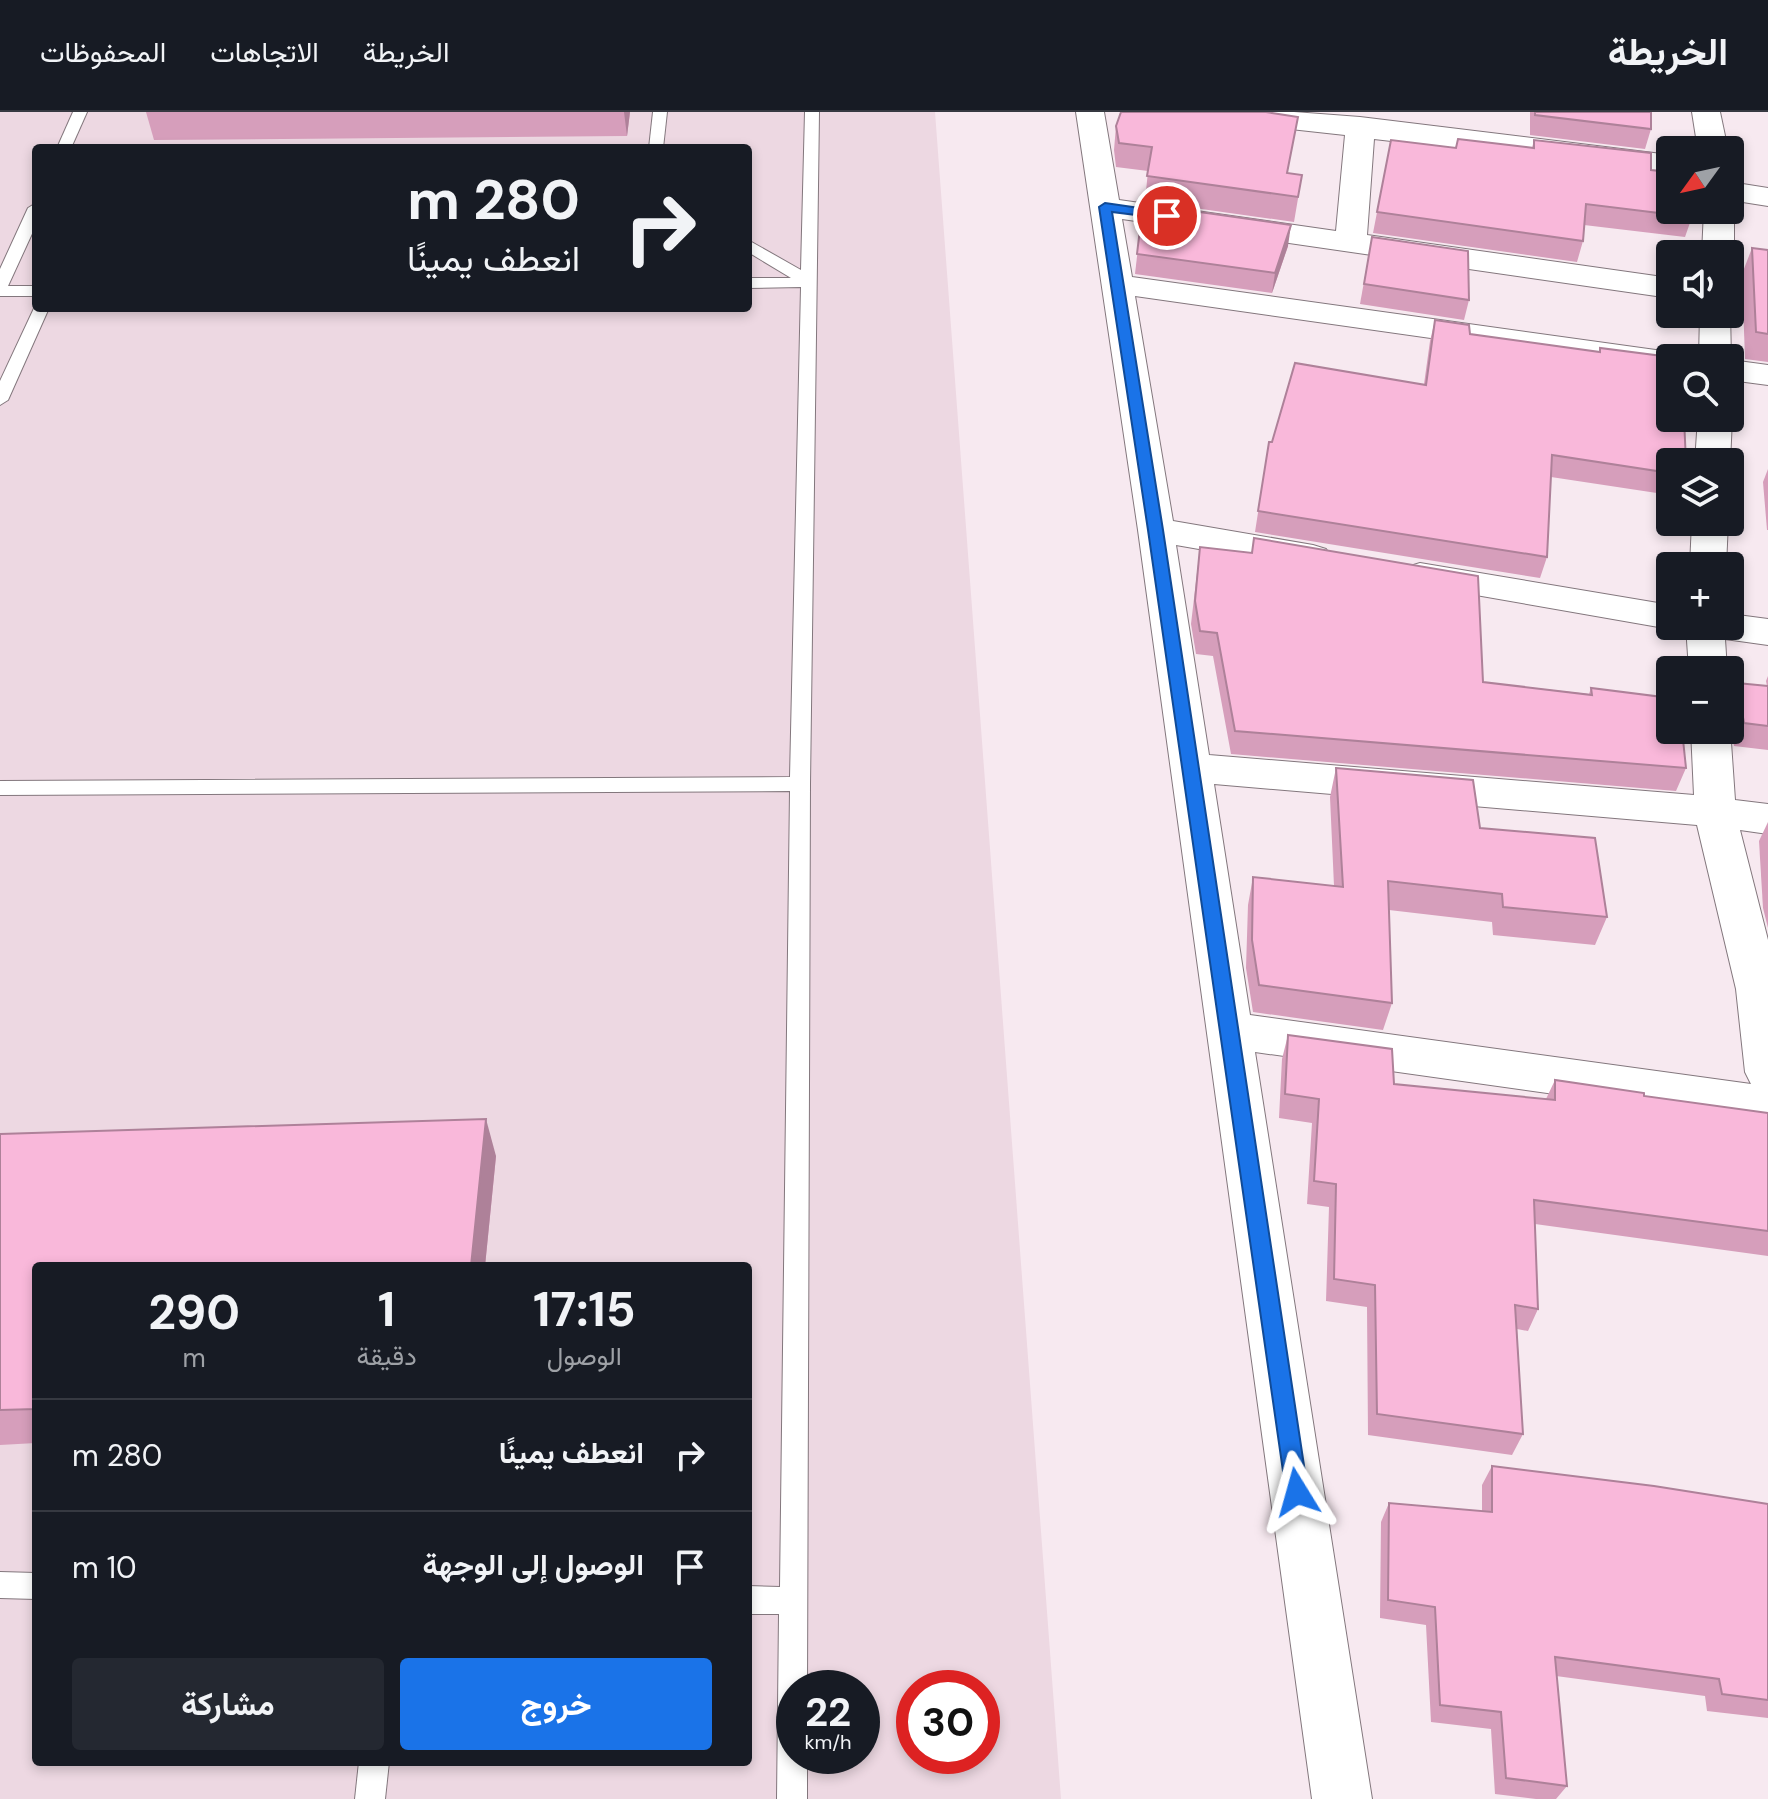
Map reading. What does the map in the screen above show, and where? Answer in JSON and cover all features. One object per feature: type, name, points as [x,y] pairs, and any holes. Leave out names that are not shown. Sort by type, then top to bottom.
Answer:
[{"type":"street","points":[[1090,112],[1156,530],[1342,1799]]},
{"type":"street","points":[[1219,112],[1360,126],[1452,125],[1656,161]]},
{"type":"street","points":[[1706,112],[1710,136]]},
{"type":"street","points":[[1351,242],[1360,126]]},
{"type":"street","points":[[1744,193],[1768,197]]},
{"type":"street","points":[[1105,207],[1656,286]]},
{"type":"street","points":[[1117,284],[1656,360]]},
{"type":"street","points":[[1744,372],[1768,375]]},
{"type":"street","points":[[1156,530],[1343,562]]},
{"type":"street","points":[[1390,570],[1656,615]]},
{"type":"street","points":[[1744,629],[1768,632]]},
{"type":"street","points":[[1712,744],[1715,812],[1758,989],[1768,1072]]},
{"type":"street","points":[[1191,768],[1768,819]]},
{"type":"street","points":[[1229,1030],[1768,1105]]},
{"type":"lane","points":[[66,144],[80,112]]},
{"type":"lane","points":[[656,144],[660,112]]},
{"type":"lane","points":[[792,1799],[800,784],[812,112]]},
{"type":"lane","points":[[32,217],[0,289],[32,291]]},
{"type":"lane","points":[[752,247],[810,282]]},
{"type":"lane","points":[[752,283],[810,282]]},
{"type":"lane","points":[[0,400],[39,312]]},
{"type":"lane","points":[[0,788],[800,784]]},
{"type":"lane","points":[[0,1585],[32,1586]]},
{"type":"lane","points":[[752,1600],[794,1601]]},
{"type":"lane","points":[[370,1799],[374,1766]]},
{"type":"shaded area","points":[[0,112],[935,112],[1061,1799],[0,1799]]},
{"type":"building","points":[[1121,112],[1266,112],[1298,117],[1287,173],[1302,175],[1298,197],[1147,176],[1152,147],[1119,143],[1116,126]]},
{"type":"building","points":[[1535,112],[1651,112],[1651,129],[1535,115]]},
{"type":"building","points":[[1458,139],[1534,148],[1534,140],[1651,153],[1651,170],[1656,171],[1656,213],[1586,204],[1583,241],[1377,212],[1391,140],[1456,148]]},
{"type":"building","points":[[1143,204],[1291,225],[1275,273],[1137,254]]},
{"type":"building","points":[[1372,237],[1468,251],[1469,300],[1364,284]]},
{"type":"building","points":[[1752,248],[1768,250],[1768,334],[1756,332]]},
{"type":"building","points":[[1435,320],[1469,325],[1470,334],[1600,352],[1600,348],[1656,355],[1656,432],[1685,432],[1685,448],[1656,448],[1656,471],[1552,455],[1547,557],[1258,511],[1269,442],[1272,442],[1295,363],[1426,385]]},
{"type":"building","points":[[1254,538],[1478,576],[1483,682],[1592,695],[1591,688],[1656,696],[1656,744],[1683,744],[1686,768],[1235,731],[1217,633],[1200,631],[1195,601],[1200,547],[1252,553]]},
{"type":"building","points":[[1744,684],[1768,686],[1768,726],[1744,723]]},
{"type":"building","points":[[1336,768],[1473,780],[1480,828],[1595,838],[1607,917],[1503,907],[1502,894],[1388,881],[1392,1003],[1259,985],[1252,940],[1253,877],[1343,887]]},
{"type":"building","points":[[1288,1035],[1392,1049],[1394,1084],[1555,1100],[1555,1080],[1768,1113],[1768,1231],[1534,1200],[1538,1309],[1515,1305],[1523,1434],[1377,1414],[1375,1285],[1334,1279],[1336,1184],[1314,1181],[1319,1099],[1285,1094]]},
{"type":"building","points":[[486,1119],[471,1262],[32,1262],[32,1409],[0,1410],[0,1134]]},
{"type":"building","points":[[1492,1466],[1768,1504],[1768,1700],[1722,1694],[1719,1679],[1555,1657],[1567,1786],[1506,1778],[1501,1712],[1440,1705],[1435,1607],[1388,1600],[1389,1503],[1492,1512]]},
{"type":"route","points":[[1167,216],[1105,207],[1156,530],[1297,1492]]}]
